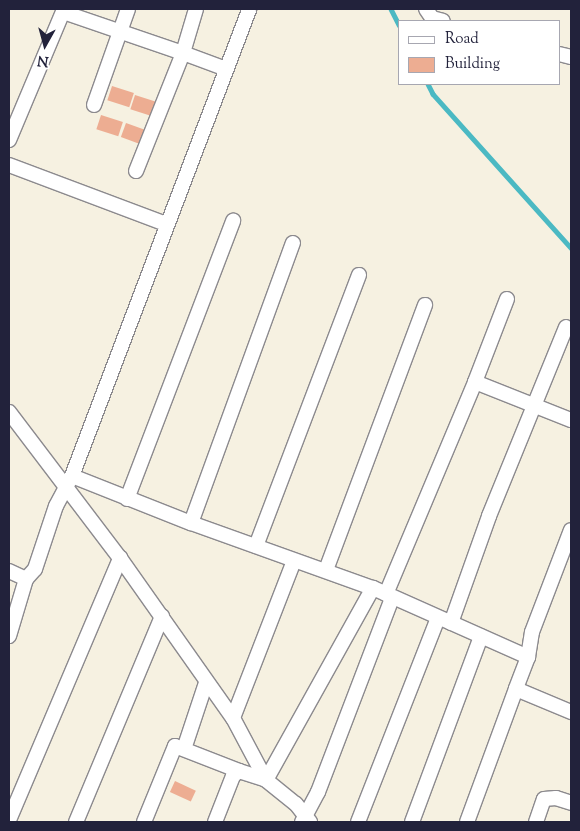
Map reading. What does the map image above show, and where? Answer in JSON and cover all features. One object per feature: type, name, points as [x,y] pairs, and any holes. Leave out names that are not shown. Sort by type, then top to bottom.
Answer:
[{"type":"street","points":[[94,105],[128,9]]},
{"type":"street","points":[[136,171],[183,53],[196,9]]},
{"type":"street","points":[[9,636],[26,579],[35,569],[249,9]]},
{"type":"street","points":[[426,9],[432,18],[439,20]]},
{"type":"street","points":[[9,140],[63,10],[226,69]]},
{"type":"street","points":[[9,165],[166,224]]},
{"type":"street","points":[[127,499],[233,221]]},
{"type":"street","points":[[191,524],[293,243]]},
{"type":"street","points":[[256,546],[358,276]]},
{"type":"street","points":[[306,821],[389,596],[507,299]]},
{"type":"street","points":[[326,570],[425,305]]},
{"type":"street","points":[[358,822],[566,328]]},
{"type":"street","points":[[474,382],[571,420]]},
{"type":"street","points":[[9,412],[68,481],[206,683],[233,718],[266,780]]},
{"type":"street","points":[[68,481],[127,499],[294,561],[326,570],[373,588],[528,656]]},
{"type":"street","points":[[467,822],[528,656],[532,632],[571,530]]},
{"type":"street","points":[[9,820],[120,558]]},
{"type":"street","points":[[233,718],[294,561]]},
{"type":"street","points":[[9,571],[26,579]]},
{"type":"street","points":[[266,780],[373,588]]},
{"type":"street","points":[[76,822],[162,616]]},
{"type":"street","points":[[412,822],[481,636]]},
{"type":"street","points":[[184,749],[206,683]]},
{"type":"street","points":[[516,689],[571,712]]},
{"type":"street","points":[[144,822],[175,746],[266,780],[296,804],[306,821]]},
{"type":"street","points":[[215,822],[233,776],[239,771]]},
{"type":"street","points":[[536,822],[544,799],[556,798],[571,803]]},
{"type":"building","points":[[112,86],[134,93],[129,107],[107,100]]},
{"type":"building","points":[[135,95],[157,102],[152,116],[130,109]]},
{"type":"building","points":[[101,115],[123,122],[118,136],[96,129]]},
{"type":"building","points":[[126,123],[148,131],[142,145],[121,137]]},
{"type":"building","points":[[175,781],[196,791],[191,802],[170,792]]},
{"type":"waterway","points":[[391,9],[398,23]]},
{"type":"waterway","points":[[428,85],[433,94],[571,248]]}]
